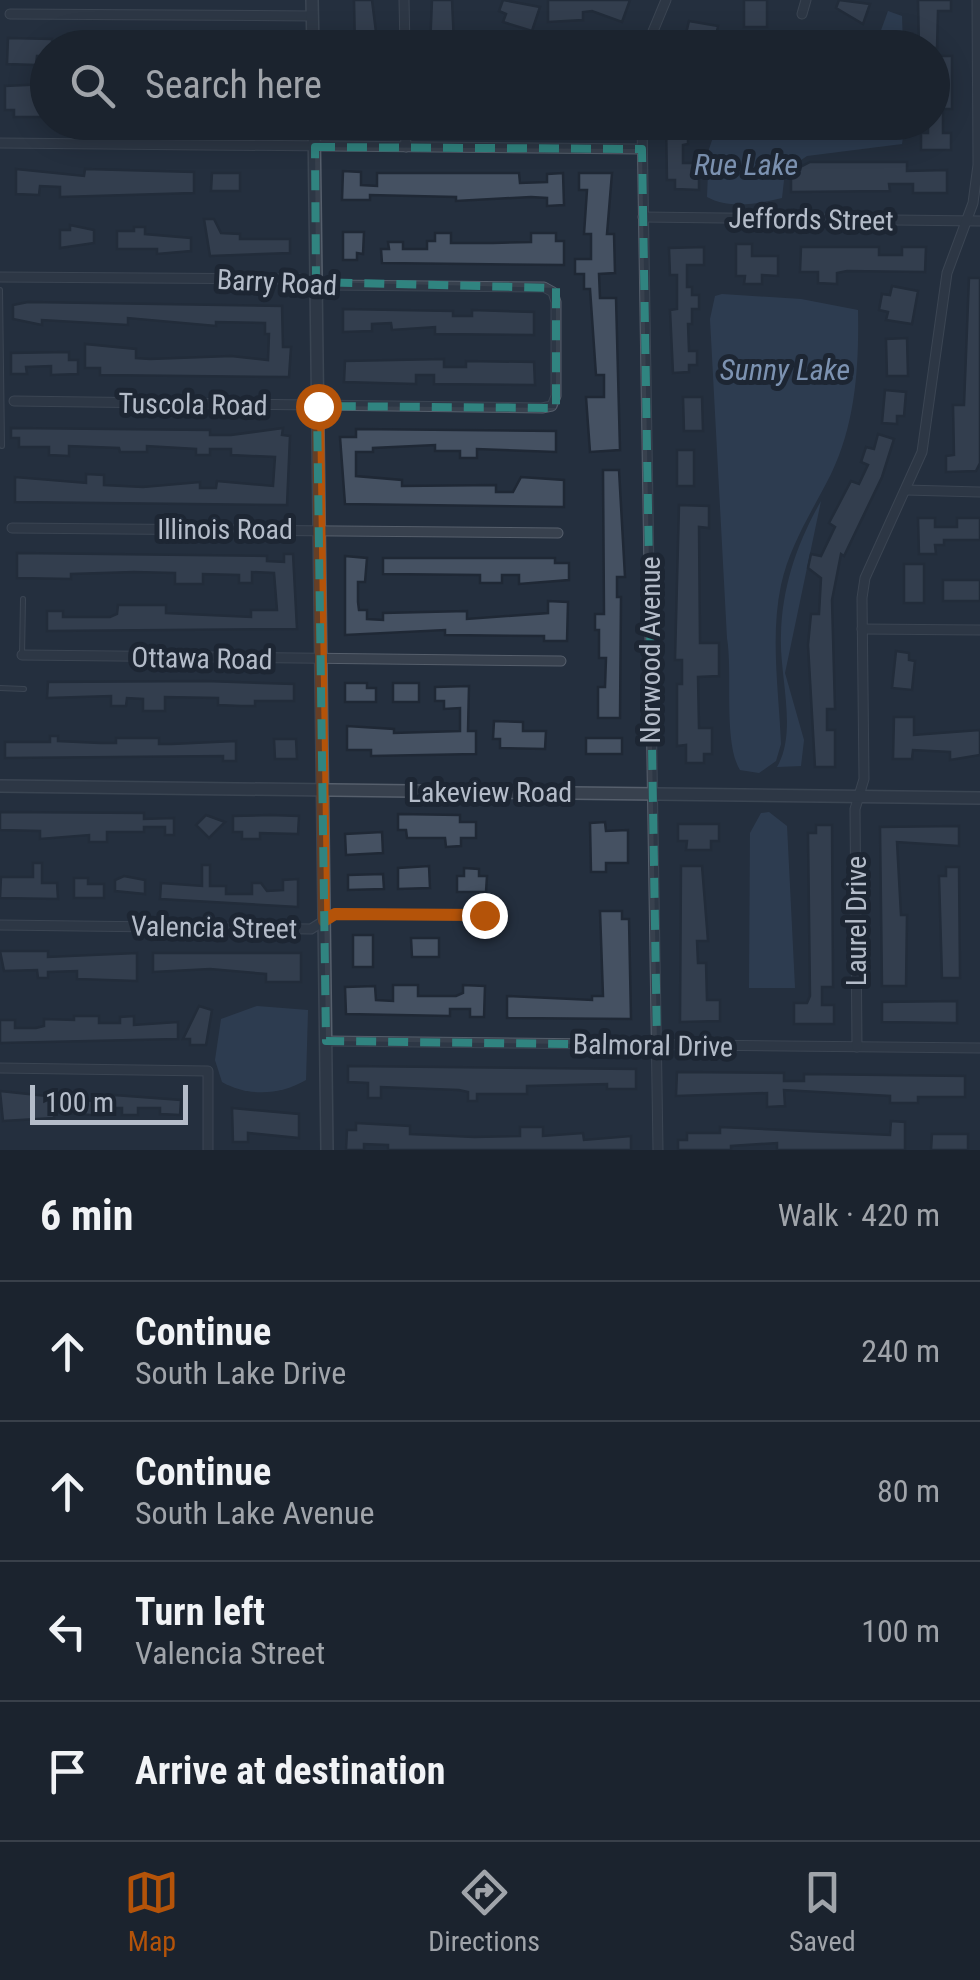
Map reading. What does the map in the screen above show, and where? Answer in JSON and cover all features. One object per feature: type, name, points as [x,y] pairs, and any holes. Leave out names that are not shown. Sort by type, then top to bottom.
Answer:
[{"type":"street","points":[[312,0],[312,30]]},
{"type":"street","points":[[404,0],[405,30]]},
{"type":"street","points":[[654,30],[666,0]]},
{"type":"street","points":[[802,14],[806,0]]},
{"type":"street","name":"Laurel Drive","points":[[857,1046],[855,809],[864,780],[865,578],[906,490],[930,420],[947,272],[966,220],[978,165],[977,0]]},
{"type":"street","points":[[5,14],[312,16]]},
{"type":"street","points":[[315,140],[327,1150]]},
{"type":"street","points":[[406,140],[406,148]]},
{"type":"street","name":"Norwood Avenue","points":[[642,140],[658,1150]]},
{"type":"street","points":[[0,143],[642,149]]},
{"type":"street","name":"Jeffords Street","points":[[643,217],[980,221]]},
{"type":"street","name":"Barry Road","points":[[0,277],[544,288],[553,292],[556,396],[552,406]]},
{"type":"street","name":"Tuscola Road","points":[[14,401],[552,406]]},
{"type":"street","points":[[906,490],[980,492]]},
{"type":"street","name":"Illinois Road","points":[[12,528],[558,533]]},
{"type":"street","points":[[862,629],[980,630]]},
{"type":"street","name":"Ottawa Road","points":[[22,654],[561,662]]},
{"type":"street","name":"Lakeview Road","points":[[0,786],[980,798]]},
{"type":"street","name":"Valencia Street","points":[[0,925],[311,929],[335,914],[484,915]]},
{"type":"street","name":"Balmoral Drive","points":[[326,1041],[980,1048]]},
{"type":"street","points":[[0,1068],[208,1071],[208,1150]]},
{"type":"lane","points":[[0,290],[2,446]]},
{"type":"lane","points":[[22,654],[23,600]]},
{"type":"lane","points":[[0,688],[24,688]]},
{"type":"highlighted area","points":[[315,147],[642,149],[657,1045],[326,1041],[317,406],[556,408],[556,288],[316,282]]},
{"type":"water","points":[[888,11],[902,16],[902,30],[881,30]]},
{"type":"water","name":"Rue Lake","points":[[712,140],[903,140],[902,144],[807,156],[785,171],[782,198],[744,204],[707,197]]},
{"type":"water","name":"Sunny Lake","points":[[715,296],[801,299],[858,310],[856,373],[846,435],[831,474],[796,541],[781,585],[776,644],[781,744],[776,761],[759,773],[740,770],[730,725],[710,319]]},
{"type":"water","points":[[821,501],[785,673],[804,740],[801,766],[777,767],[787,720],[781,650],[784,600],[798,549]]},
{"type":"water","points":[[769,812],[787,826],[795,988],[749,988],[750,833],[761,813]]},
{"type":"water","points":[[257,1006],[308,1010],[306,1080],[286,1089],[264,1092],[222,1082],[215,1060],[221,1019]]},
{"type":"building","points":[[354,0],[372,0],[376,30],[355,30]]},
{"type":"building","points":[[432,0],[452,0],[453,30],[431,30]]},
{"type":"building","points":[[503,0],[540,7],[532,30],[503,22],[506,14],[499,11]]},
{"type":"building","points":[[548,0],[630,0],[622,22],[592,11],[583,12],[583,20],[548,22]]},
{"type":"building","points":[[744,0],[767,0],[767,27],[744,27]]},
{"type":"building","points":[[839,0],[870,4],[863,24],[836,8]]},
{"type":"building","points":[[918,0],[951,0],[951,11],[938,11],[937,30],[919,30]]},
{"type":"building","points":[[689,21],[718,26],[717,30],[687,30]]},
{"type":"building","points":[[8,38],[30,38],[30,65],[7,64]]},
{"type":"building","points":[[950,56],[952,56],[950,109]]},
{"type":"building","points":[[30,85],[30,117],[14,117],[14,110],[5,110],[5,86]]},
{"type":"building","points":[[951,133],[951,150],[921,150],[921,140],[950,140]]},
{"type":"building","points":[[666,140],[688,140],[683,145],[683,163],[699,163],[699,190],[675,189],[675,180],[667,180]]},
{"type":"building","points":[[810,162],[907,162],[907,171],[947,170],[947,193],[913,193],[913,184],[889,184],[890,191],[791,192],[791,172]]},
{"type":"building","points":[[16,169],[84,176],[85,169],[194,172],[194,193],[60,197],[60,187],[40,186],[39,195],[16,194]]},
{"type":"building","points":[[343,171],[361,172],[361,185],[377,186],[377,173],[519,173],[520,183],[547,182],[547,174],[563,173],[564,205],[547,206],[547,198],[531,197],[456,201],[456,197],[370,195],[370,200],[342,200]]},
{"type":"building","points":[[212,173],[240,173],[240,191],[211,191]]},
{"type":"building","points":[[579,173],[612,173],[607,234],[614,234],[615,273],[599,274],[600,298],[616,298],[620,450],[590,452],[586,397],[604,397],[604,375],[596,375],[590,289],[584,289],[584,274],[575,274],[575,259],[591,259],[591,234],[584,234],[587,190],[579,190]]},
{"type":"building","points":[[204,219],[214,219],[221,233],[240,234],[240,239],[290,239],[290,253],[210,256]]},
{"type":"building","points":[[70,225],[94,230],[94,243],[60,248],[60,230],[70,230]]},
{"type":"building","points":[[134,227],[145,227],[145,234],[191,238],[191,251],[157,254],[157,249],[117,249],[117,231],[134,231]]},
{"type":"building","points":[[343,232],[364,232],[363,254],[357,253],[357,260],[343,260]]},
{"type":"building","points":[[435,233],[451,233],[451,243],[493,243],[531,242],[531,233],[556,233],[556,241],[564,241],[564,265],[382,263],[381,249],[389,249],[388,242],[403,242],[403,249],[427,249],[427,241],[435,241]]},
{"type":"building","points":[[736,244],[752,244],[752,256],[778,256],[778,276],[762,275],[762,284],[744,284],[745,276],[736,276]]},
{"type":"building","points":[[704,247],[704,265],[687,265],[687,287],[692,287],[692,295],[699,295],[699,309],[692,309],[692,324],[688,324],[689,351],[697,351],[697,365],[689,365],[689,372],[673,373],[670,310],[677,309],[677,275],[670,275],[669,248]]},
{"type":"building","points":[[801,247],[879,247],[879,255],[902,255],[902,247],[926,247],[925,272],[847,271],[837,273],[837,284],[818,283],[818,272],[800,272]]},
{"type":"building","points":[[969,278],[980,278],[980,463],[976,471],[946,472],[946,456],[954,455],[953,405],[964,405]]},
{"type":"building","points":[[892,286],[918,291],[912,324],[886,320],[888,312],[879,310],[882,294],[890,295]]},
{"type":"building","points":[[28,302],[282,306],[283,347],[291,347],[289,377],[100,375],[100,368],[85,368],[85,344],[136,349],[136,358],[231,356],[268,360],[269,334],[265,334],[265,323],[216,322],[216,326],[128,318],[128,325],[42,320],[42,325],[13,319],[13,305]]},
{"type":"building","points":[[343,309],[453,311],[453,316],[472,316],[472,310],[534,312],[534,335],[435,334],[435,327],[392,330],[391,323],[372,324],[372,331],[343,332]]},
{"type":"building","points":[[907,338],[908,376],[887,376],[886,339]]},
{"type":"building","points":[[69,352],[69,360],[78,360],[78,374],[51,375],[51,366],[26,367],[27,374],[11,374],[11,353]]},
{"type":"building","points":[[444,359],[444,367],[466,367],[466,361],[534,362],[535,385],[434,384],[434,375],[416,375],[416,384],[344,382],[345,361]]},
{"type":"building","points":[[885,390],[906,392],[904,416],[897,416],[897,424],[882,423]]},
{"type":"building","points":[[683,397],[702,397],[703,431],[684,431]]},
{"type":"building","points":[[11,428],[210,430],[210,435],[231,435],[283,428],[282,435],[290,436],[287,505],[15,502],[15,477],[86,483],[86,474],[104,475],[104,485],[143,487],[200,482],[200,488],[216,488],[217,481],[273,486],[275,457],[231,455],[231,449],[210,449],[210,455],[196,455],[196,449],[147,446],[147,452],[120,452],[119,448],[69,446],[69,456],[49,455],[49,447],[19,447],[19,438],[11,438]]},
{"type":"building","points":[[356,429],[556,431],[556,452],[477,449],[477,458],[460,458],[460,451],[435,451],[435,445],[373,448],[373,452],[356,452],[356,476],[402,480],[402,486],[496,485],[496,492],[513,492],[521,477],[564,480],[564,507],[345,504],[340,437],[356,437]]},
{"type":"building","points":[[878,434],[894,439],[882,477],[844,556],[841,554],[832,600],[835,709],[827,709],[827,730],[835,730],[835,767],[815,767],[808,645],[811,614],[819,614],[821,578],[808,568],[811,554],[821,556],[835,527],[829,523],[851,481],[859,484],[868,465],[861,462],[866,447],[874,449]]},
{"type":"building","points":[[677,450],[694,450],[694,486],[677,486]]},
{"type":"building","points":[[603,470],[619,470],[625,577],[617,577],[617,597],[621,597],[620,718],[598,718],[598,687],[605,687],[606,658],[599,658],[599,630],[595,630],[595,614],[604,614]]},
{"type":"building","points":[[679,505],[709,506],[709,528],[699,527],[700,643],[719,643],[719,676],[698,677],[699,728],[712,728],[712,754],[704,754],[704,763],[686,763],[686,745],[677,746],[677,684],[682,684],[682,660],[675,660]]},
{"type":"building","points":[[918,518],[935,518],[935,527],[957,527],[957,518],[980,518],[980,540],[944,540],[944,545],[935,545],[936,554],[919,554]]},
{"type":"building","points":[[17,553],[267,556],[267,561],[284,562],[284,554],[293,554],[297,629],[47,631],[47,611],[63,611],[63,617],[110,617],[117,614],[118,605],[166,605],[166,613],[251,617],[251,610],[277,610],[274,573],[252,572],[252,583],[239,583],[239,575],[203,574],[203,584],[175,584],[175,573],[17,578]]},
{"type":"building","points":[[345,556],[367,558],[365,582],[358,582],[358,602],[359,610],[367,610],[367,619],[383,620],[383,613],[467,611],[467,619],[548,613],[548,601],[568,602],[567,641],[544,641],[544,636],[445,635],[445,630],[345,635]]},
{"type":"building","points":[[383,558],[555,558],[555,563],[569,563],[569,580],[519,584],[519,575],[502,575],[502,583],[480,583],[480,575],[383,574]]},
{"type":"building","points":[[904,564],[924,564],[924,603],[904,603]]},
{"type":"building","points":[[943,580],[980,580],[980,601],[943,601]]},
{"type":"building","points":[[896,651],[909,653],[909,660],[915,661],[912,690],[892,688]]},
{"type":"building","points":[[48,682],[294,684],[294,701],[255,701],[255,706],[241,706],[218,705],[218,698],[165,697],[165,711],[143,711],[143,699],[127,698],[126,706],[111,706],[111,696],[47,698]]},
{"type":"building","points":[[345,683],[367,683],[367,688],[376,688],[376,702],[345,702]]},
{"type":"building","points":[[393,683],[419,683],[419,702],[393,702]]},
{"type":"building","points":[[469,686],[468,731],[476,731],[476,754],[371,756],[371,750],[347,750],[347,726],[394,729],[394,733],[460,731],[460,708],[444,709],[444,701],[435,701],[435,687]]},
{"type":"building","points":[[894,717],[914,717],[914,735],[980,730],[980,755],[950,760],[950,752],[913,750],[912,759],[893,759]]},
{"type":"building","points":[[494,721],[523,722],[523,731],[546,731],[545,749],[500,748],[500,739],[493,739]]},
{"type":"building","points":[[50,736],[58,736],[58,741],[100,743],[116,743],[116,738],[159,738],[159,744],[236,741],[236,761],[223,761],[223,756],[5,758],[5,742],[50,742]]},
{"type":"building","points":[[586,738],[622,738],[622,754],[586,754]]},
{"type":"building","points":[[274,739],[296,739],[297,759],[275,759]]},
{"type":"building","points":[[0,812],[144,813],[144,819],[174,818],[174,835],[165,835],[165,827],[144,827],[144,832],[107,832],[107,842],[89,842],[89,835],[40,839],[40,831],[0,830]]},
{"type":"building","points":[[398,814],[460,815],[460,822],[476,822],[476,838],[461,838],[461,846],[446,847],[445,838],[407,838],[406,830],[398,830]]},
{"type":"building","points":[[206,815],[225,822],[209,838],[196,825]]},
{"type":"building","points":[[233,816],[299,816],[298,834],[260,833],[260,839],[242,839],[242,832],[233,832]]},
{"type":"building","points":[[605,822],[606,831],[628,830],[628,863],[606,863],[606,872],[591,872],[590,823]]},
{"type":"building","points":[[678,824],[719,824],[719,841],[711,841],[711,850],[686,850],[687,841],[678,841]]},
{"type":"building","points":[[816,825],[832,825],[833,987],[822,987],[822,1005],[834,1005],[834,1024],[794,1024],[794,1003],[807,1003],[810,996],[808,833],[816,833]]},
{"type":"building","points":[[959,826],[959,846],[897,842],[901,915],[907,915],[906,986],[882,986],[880,827]]},
{"type":"building","points":[[382,832],[383,853],[346,855],[345,834]]},
{"type":"building","points":[[33,863],[42,863],[42,883],[57,883],[58,899],[0,898],[1,877],[33,877]]},
{"type":"building","points":[[202,865],[210,865],[210,886],[226,886],[226,894],[252,894],[252,883],[261,883],[267,891],[283,890],[283,880],[298,879],[298,907],[160,899],[161,883],[202,886]]},
{"type":"building","points":[[429,866],[430,888],[398,889],[398,868]]},
{"type":"building","points":[[681,866],[702,866],[708,941],[697,941],[698,963],[706,963],[707,1000],[720,1000],[720,1021],[680,1022]]},
{"type":"building","points":[[946,867],[959,867],[960,978],[942,978],[939,876],[946,876]]},
{"type":"building","points":[[464,868],[479,869],[479,876],[487,876],[486,892],[457,892],[457,876],[464,876]]},
{"type":"building","points":[[383,874],[384,889],[348,890],[348,875]]},
{"type":"building","points":[[124,876],[145,880],[145,894],[115,891],[115,880]]},
{"type":"building","points":[[74,878],[88,878],[88,884],[104,884],[104,898],[74,898]]},
{"type":"building","points":[[600,911],[622,911],[622,919],[629,919],[631,1019],[507,1018],[507,996],[592,1000],[592,996],[603,996]]},
{"type":"building","points":[[353,935],[373,935],[373,967],[353,967]]},
{"type":"building","points":[[411,938],[439,938],[439,957],[412,957]]},
{"type":"building","points":[[0,951],[48,951],[48,957],[137,953],[137,981],[77,979],[77,971],[48,972],[48,978],[38,978],[37,970],[4,971]]},
{"type":"building","points":[[153,953],[301,953],[301,982],[266,982],[266,974],[210,969],[153,972]]},
{"type":"building","points":[[393,985],[418,985],[418,996],[456,996],[463,993],[463,985],[485,986],[484,1017],[470,1017],[470,1009],[450,1009],[450,1016],[346,1014],[345,987],[375,986],[376,1000],[393,1001]]},
{"type":"building","points":[[957,1001],[957,1023],[882,1022],[882,1002]]},
{"type":"building","points":[[199,1006],[212,1010],[206,1045],[190,1045],[190,1039],[183,1039]]},
{"type":"building","points":[[74,1016],[99,1016],[99,1023],[120,1023],[120,1017],[134,1016],[134,1025],[178,1022],[178,1039],[0,1043],[0,1020],[15,1020],[15,1028],[36,1028],[44,1026],[44,1019],[74,1020]]},
{"type":"building","points":[[348,1066],[636,1069],[636,1089],[607,1089],[607,1084],[527,1086],[527,1094],[477,1094],[477,1101],[468,1101],[468,1092],[459,1090],[381,1087],[381,1098],[368,1098],[368,1083],[348,1082]]},
{"type":"building","points":[[677,1072],[784,1073],[784,1081],[804,1081],[804,1074],[965,1076],[965,1097],[918,1097],[918,1103],[890,1103],[890,1096],[784,1090],[785,1106],[767,1107],[767,1093],[676,1096]]},
{"type":"building","points":[[0,1091],[103,1102],[103,1116],[54,1112],[54,1118],[3,1121]]},
{"type":"building","points":[[114,1095],[181,1100],[180,1115],[160,1114],[160,1108],[138,1108],[138,1115],[122,1115],[122,1108],[114,1108]]},
{"type":"building","points":[[232,1108],[299,1114],[299,1138],[248,1133],[248,1142],[233,1142]]},
{"type":"building","points":[[891,1121],[905,1122],[905,1150],[777,1150],[777,1143],[731,1146],[731,1150],[678,1150],[678,1140],[687,1140],[687,1133],[720,1133],[720,1127],[890,1135]]},
{"type":"building","points":[[356,1123],[410,1126],[410,1134],[474,1137],[520,1136],[520,1127],[543,1127],[543,1136],[583,1133],[584,1140],[631,1136],[631,1150],[388,1150],[388,1145],[364,1144],[364,1150],[346,1150],[347,1130],[356,1130]]},
{"type":"building","points":[[932,1134],[968,1134],[968,1150],[931,1150]]},
{"type":"route","points":[[318,406],[324,921],[335,914],[484,915]]}]
